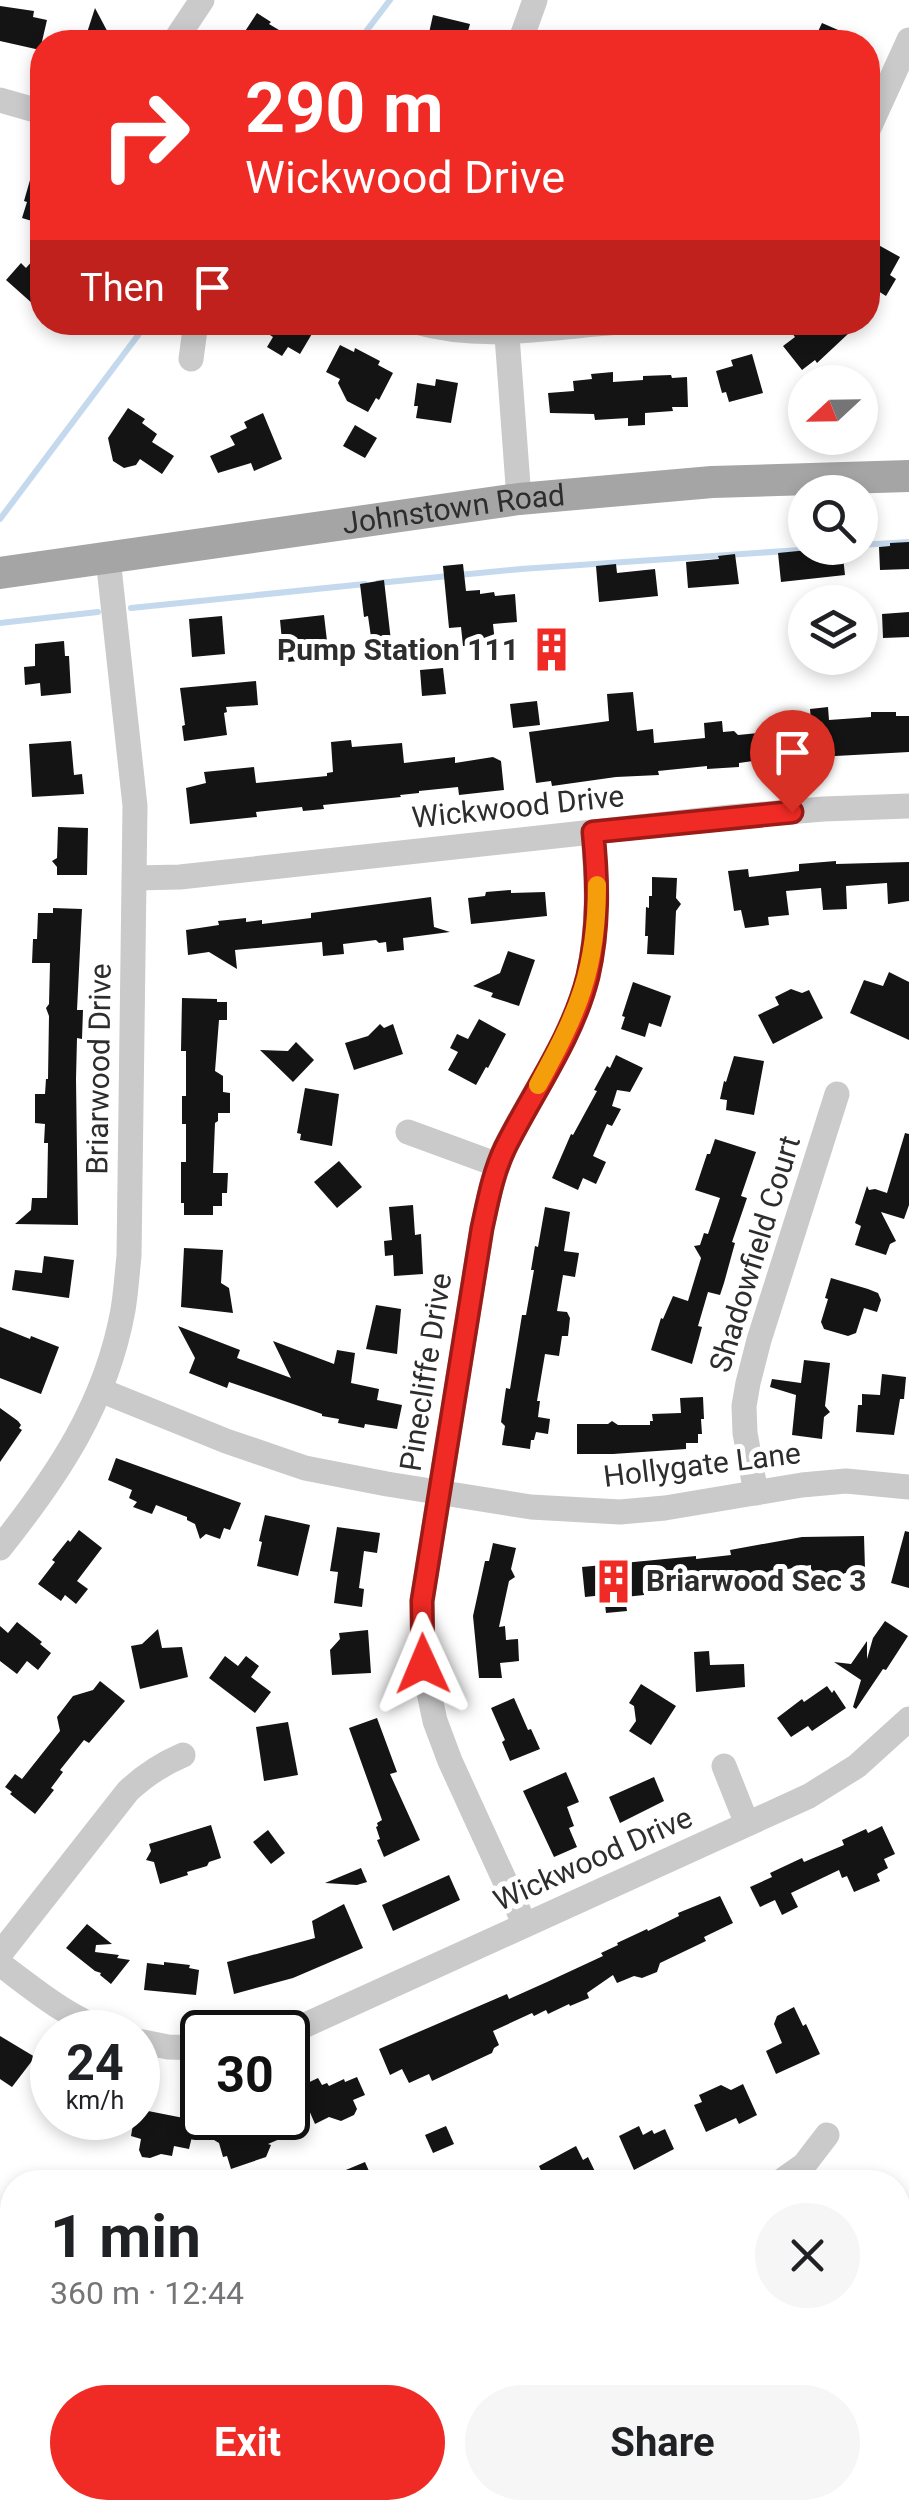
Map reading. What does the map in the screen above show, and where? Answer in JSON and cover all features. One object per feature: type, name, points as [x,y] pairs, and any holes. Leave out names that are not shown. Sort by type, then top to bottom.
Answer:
[{"type":"main road","name":"Johnstown Road","points":[[0,573],[519,499],[712,482],[909,476]]},
{"type":"street","points":[[182,30],[202,0]]},
{"type":"street","points":[[524,30],[534,0]]},
{"type":"street","points":[[880,114],[899,88],[909,40]]},
{"type":"street","points":[[0,100],[30,109]]},
{"type":"street","points":[[191,359],[194,335]]},
{"type":"street","points":[[507,335],[519,499]]},
{"type":"street","name":"Briarwood Drive","points":[[2,1542],[53,1478],[77,1440],[100,1390],[123,1309],[129,1256],[135,806],[108,558]]},
{"type":"street","name":"Wickwood Drive","points":[[135,878],[730,817],[909,806]]},
{"type":"street","name":"Pinecliffe Drive","points":[[525,1925],[435,1721],[421,1631],[422,1601],[482,1228],[498,1165],[575,1014],[588,978],[597,928],[593,832]]},
{"type":"street","name":"Shadowfield Court","points":[[756,1493],[745,1433],[748,1384],[837,1094]]},
{"type":"street","points":[[408,1132],[498,1165]]},
{"type":"street","name":"Hollygate Lane","points":[[100,1390],[292,1464],[532,1507],[620,1512],[846,1481],[909,1487]]},
{"type":"street","name":"Wickwood Drive","points":[[310,2023],[809,1796],[857,1766],[909,1719]]},
{"type":"street","points":[[0,1954],[128,1791],[162,1764],[184,1755]]},
{"type":"street","points":[[724,1766],[747,1824]]},
{"type":"street","points":[[0,1964],[63,2010]]},
{"type":"street","points":[[797,2170],[827,2135]]},
{"type":"building","points":[[0,6],[34,11],[33,17],[47,20],[45,30],[30,30],[30,48],[0,41]]},
{"type":"building","points":[[95,8],[107,30],[88,30]]},
{"type":"building","points":[[257,13],[279,30],[246,30]]},
{"type":"building","points":[[433,15],[470,24],[468,30],[430,30]]},
{"type":"building","points":[[822,23],[838,30],[819,30]]},
{"type":"building","points":[[30,180],[30,220],[22,218],[27,202],[24,201]]},
{"type":"building","points":[[880,246],[900,257],[890,275],[896,279],[886,296],[880,292]]},
{"type":"building","points":[[21,263],[26,268],[30,264],[30,301],[6,280]]},
{"type":"building","points":[[270,335],[311,335],[300,354],[288,347],[282,356],[267,347],[273,337]]},
{"type":"building","points":[[794,335],[847,335],[817,363],[815,360],[808,365],[798,365],[783,346]]},
{"type":"building","points":[[340,345],[380,361],[378,365],[393,373],[368,412],[347,401],[338,383],[340,379],[326,372]]},
{"type":"building","points":[[752,354],[763,393],[729,402],[716,371],[733,366],[731,360]]},
{"type":"building","points":[[613,372],[613,382],[643,380],[643,376],[687,377],[688,407],[645,413],[645,425],[628,426],[628,418],[595,420],[594,414],[550,413],[548,393],[574,391],[573,381]]},
{"type":"building","points":[[436,379],[458,383],[451,423],[416,418],[417,383],[435,386]]},
{"type":"building","points":[[128,408],[145,419],[142,423],[157,434],[152,442],[174,456],[162,474],[140,459],[136,465],[124,468],[113,461],[108,438]]},
{"type":"building","points":[[263,413],[282,459],[254,471],[251,463],[218,473],[210,456],[235,445],[230,436],[247,428],[244,422]]},
{"type":"building","points":[[355,425],[377,438],[365,458],[343,446]]},
{"type":"building","points":[[909,542],[909,569],[880,570],[879,547]]},
{"type":"building","points":[[788,552],[788,565],[844,565],[845,575],[781,582],[778,553]]},
{"type":"building","points":[[735,554],[739,584],[688,588],[686,562]]},
{"type":"building","points":[[463,564],[466,591],[494,592],[495,596],[515,594],[517,622],[493,624],[495,643],[463,646],[461,627],[449,628],[443,566]]},
{"type":"building","points":[[616,564],[617,573],[655,569],[658,596],[599,602],[596,566]]},
{"type":"building","points":[[384,580],[391,641],[372,644],[360,584]]},
{"type":"building","points":[[909,612],[909,637],[883,638],[882,614]]},
{"type":"building","points":[[324,615],[327,641],[309,643],[309,655],[301,656],[302,661],[284,662],[280,620]]},
{"type":"building","points":[[222,616],[225,654],[192,657],[189,619]]},
{"type":"building","points":[[64,641],[71,693],[41,696],[40,683],[25,685],[24,667],[35,666],[35,644]]},
{"type":"building","points":[[443,668],[446,694],[422,696],[420,670]]},
{"type":"building","points":[[256,681],[258,705],[226,707],[227,735],[184,741],[180,688]]},
{"type":"building","points":[[633,692],[637,731],[653,729],[654,743],[705,738],[704,723],[722,721],[723,732],[734,731],[738,735],[780,731],[779,723],[811,721],[810,709],[828,707],[829,720],[871,717],[871,712],[909,716],[909,752],[760,760],[739,763],[739,767],[707,766],[552,786],[551,781],[536,783],[529,732],[609,721],[607,694]]},
{"type":"building","points":[[537,701],[540,725],[513,728],[510,704]]},
{"type":"building","points":[[351,740],[352,747],[402,743],[404,763],[455,757],[455,763],[493,757],[501,761],[504,790],[459,795],[458,787],[419,791],[401,797],[323,805],[324,809],[256,812],[257,817],[190,824],[186,788],[206,783],[204,772],[254,767],[256,783],[327,776],[333,772],[331,742]]},
{"type":"building","points":[[71,741],[74,775],[82,774],[84,794],[32,797],[29,744]]},
{"type":"building","points":[[58,827],[88,828],[87,875],[57,875],[52,861],[57,858]]},
{"type":"building","points":[[909,862],[909,901],[888,904],[887,883],[846,886],[847,909],[823,910],[821,888],[786,891],[789,915],[768,917],[769,925],[745,928],[741,910],[734,911],[728,871],[748,869],[749,877],[799,871],[799,864]]},
{"type":"building","points":[[652,877],[677,878],[676,898],[681,904],[676,911],[674,955],[647,954],[646,907],[649,908],[652,896]]},
{"type":"building","points":[[511,890],[545,892],[547,916],[471,924],[468,898]]},
{"type":"building","points":[[431,897],[434,927],[450,932],[403,938],[404,950],[387,952],[386,942],[376,940],[343,944],[344,954],[323,956],[322,942],[235,950],[237,969],[209,952],[188,955],[186,930],[219,925],[218,921],[246,918],[246,922],[262,920],[262,924],[311,918],[311,913]]},
{"type":"building","points":[[53,908],[82,909],[77,1010],[83,1010],[82,1039],[77,1038],[76,1079],[78,1225],[15,1224],[31,1210],[32,1198],[47,1198],[48,1143],[44,1143],[45,1124],[35,1123],[35,1094],[45,1094],[48,1079],[46,1008],[50,963],[32,963],[38,913],[53,913]]},
{"type":"building","points":[[508,951],[535,960],[519,1006],[473,986],[500,973]]},
{"type":"building","points":[[889,972],[909,982],[909,1040],[850,1013],[864,980],[883,986]]},
{"type":"building","points":[[633,982],[671,996],[661,1027],[649,1023],[645,1037],[621,1029]]},
{"type":"building","points":[[791,989],[802,993],[809,990],[823,1018],[773,1044],[758,1015],[779,1005],[775,997]]},
{"type":"building","points":[[182,998],[227,1002],[227,1020],[219,1020],[215,1071],[223,1076],[223,1092],[230,1093],[230,1113],[218,1113],[215,1123],[213,1173],[228,1173],[227,1193],[222,1193],[222,1206],[213,1206],[213,1215],[184,1215],[181,1203],[181,1162],[186,1162],[186,1124],[182,1124],[186,1051],[181,1051]]},
{"type":"building","points":[[479,1019],[506,1034],[476,1085],[448,1070],[458,1052],[450,1048],[457,1034],[468,1039]]},
{"type":"building","points":[[380,1024],[384,1028],[393,1024],[403,1054],[354,1070],[345,1043],[368,1036]]},
{"type":"building","points":[[296,1042],[314,1060],[293,1082],[260,1050],[288,1051]]},
{"type":"building","points":[[616,1055],[643,1068],[630,1092],[617,1090],[612,1106],[621,1109],[612,1126],[607,1124],[593,1156],[606,1162],[596,1184],[583,1178],[578,1190],[552,1178],[571,1134]]},
{"type":"building","points":[[734,1056],[764,1061],[754,1115],[726,1110],[727,1100],[720,1099]]},
{"type":"building","points":[[305,1088],[339,1094],[332,1146],[300,1140],[301,1134],[297,1133]]},
{"type":"building","points":[[905,1133],[909,1134],[909,1205],[904,1219],[881,1212],[896,1241],[890,1244],[886,1255],[855,1245],[861,1226],[855,1223],[867,1186],[869,1190],[887,1193]]},
{"type":"building","points":[[715,1139],[756,1152],[741,1196],[747,1198],[724,1283],[720,1295],[708,1292],[692,1364],[651,1350],[673,1296],[688,1301],[701,1258],[694,1246],[700,1245],[704,1233],[708,1234],[720,1198],[695,1190]]},
{"type":"building","points":[[339,1161],[362,1187],[337,1208],[314,1182]]},
{"type":"building","points":[[413,1205],[415,1235],[421,1234],[423,1274],[394,1276],[393,1255],[385,1256],[384,1241],[392,1240],[389,1207]]},
{"type":"building","points":[[545,1207],[570,1212],[564,1251],[579,1253],[575,1277],[563,1275],[557,1311],[567,1312],[570,1318],[568,1336],[562,1336],[559,1356],[545,1354],[537,1401],[538,1417],[550,1419],[548,1434],[536,1432],[530,1449],[502,1445],[505,1426],[501,1422],[522,1315],[526,1315],[535,1246],[538,1247]]},
{"type":"building","points":[[184,1248],[223,1250],[221,1283],[229,1288],[233,1313],[181,1307]]},
{"type":"building","points":[[44,1256],[74,1260],[69,1298],[12,1290],[15,1270],[42,1273]]},
{"type":"building","points":[[831,1278],[878,1293],[881,1300],[877,1312],[864,1308],[856,1333],[848,1336],[824,1329],[821,1322]]},
{"type":"building","points":[[376,1305],[401,1309],[397,1354],[366,1349]]},
{"type":"building","points":[[178,1326],[240,1350],[237,1358],[291,1378],[273,1341],[334,1364],[337,1350],[355,1353],[351,1383],[379,1389],[377,1400],[402,1405],[397,1429],[338,1423],[339,1419],[229,1382],[227,1388],[189,1373],[195,1358]]},
{"type":"building","points":[[0,1327],[59,1347],[41,1394],[0,1378]]},
{"type":"building","points":[[804,1360],[830,1363],[825,1406],[830,1412],[824,1417],[822,1439],[792,1435],[796,1395],[770,1387],[772,1379],[801,1383]]},
{"type":"building","points":[[882,1374],[906,1377],[894,1435],[856,1432],[862,1394],[880,1395]]},
{"type":"building","points":[[703,1397],[702,1434],[698,1434],[698,1443],[686,1443],[686,1449],[577,1454],[577,1424],[612,1421],[618,1425],[650,1425],[652,1414],[681,1413],[680,1398]]},
{"type":"building","points":[[0,1408],[18,1421],[22,1430],[0,1462]]},
{"type":"building","points":[[116,1458],[241,1503],[230,1530],[224,1528],[220,1539],[206,1534],[200,1539],[195,1524],[187,1517],[156,1505],[152,1514],[133,1507],[137,1502],[129,1498],[132,1490],[108,1480]]},
{"type":"building","points":[[265,1515],[310,1525],[298,1576],[257,1566]]},
{"type":"building","points":[[337,1527],[380,1533],[377,1553],[364,1551],[359,1588],[364,1589],[362,1607],[334,1603],[338,1572],[330,1571]]},
{"type":"building","points":[[79,1530],[102,1548],[77,1581],[88,1589],[76,1604],[65,1595],[61,1601],[38,1584],[55,1562],[52,1560]]},
{"type":"building","points":[[905,1531],[909,1532],[909,1588],[891,1583]]},
{"type":"building","points":[[864,1536],[865,1569],[840,1576],[811,1573],[811,1565],[754,1575],[755,1581],[740,1584],[644,1592],[625,1597],[627,1611],[606,1613],[604,1595],[585,1597],[582,1567],[731,1555],[730,1550],[802,1537]]},
{"type":"building","points":[[493,1543],[516,1548],[511,1569],[515,1577],[509,1581],[499,1627],[505,1626],[506,1640],[518,1639],[519,1661],[500,1663],[502,1678],[479,1678],[473,1616]]},
{"type":"building","points":[[885,1621],[908,1636],[856,1709],[853,1707],[861,1680],[834,1662],[851,1664],[867,1641],[867,1659],[873,1638]]},
{"type":"building","points":[[17,1622],[51,1653],[38,1670],[27,1661],[17,1674],[0,1661],[0,1626],[8,1633]]},
{"type":"building","points":[[158,1629],[162,1648],[182,1647],[188,1677],[140,1689],[131,1646],[142,1644]]},
{"type":"building","points":[[368,1630],[371,1673],[332,1675],[330,1650],[340,1639],[339,1633]]},
{"type":"building","points":[[709,1651],[710,1665],[744,1664],[745,1687],[696,1692],[694,1652]]},
{"type":"building","points":[[225,1656],[238,1666],[246,1656],[259,1666],[251,1677],[271,1692],[255,1713],[209,1678]]},
{"type":"building","points":[[100,1681],[125,1701],[89,1743],[84,1740],[60,1770],[63,1772],[51,1788],[54,1790],[35,1814],[5,1787],[15,1774],[22,1779],[60,1731],[57,1717],[73,1696],[93,1690]]},
{"type":"building","points":[[641,1684],[676,1706],[651,1745],[629,1731],[636,1721],[634,1706],[629,1703]]},
{"type":"building","points":[[827,1686],[846,1708],[812,1731],[808,1726],[791,1737],[777,1718]]},
{"type":"building","points":[[514,1698],[540,1749],[510,1761],[491,1708]]},
{"type":"building","points":[[377,1718],[397,1772],[390,1774],[420,1840],[384,1857],[376,1827],[382,1820],[349,1728]]},
{"type":"building","points":[[288,1722],[298,1775],[264,1781],[256,1727]]},
{"type":"building","points":[[566,1772],[579,1802],[567,1807],[574,1826],[569,1828],[577,1847],[554,1857],[523,1791]]},
{"type":"building","points":[[654,1777],[664,1801],[620,1823],[609,1797]]},
{"type":"building","points":[[211,1825],[221,1858],[160,1884],[154,1862],[146,1860],[151,1851],[149,1844]]},
{"type":"building","points":[[882,1826],[895,1854],[884,1859],[888,1868],[877,1874],[880,1881],[854,1892],[847,1876],[842,1878],[839,1870],[791,1893],[798,1907],[782,1915],[775,1900],[760,1907],[750,1887],[772,1877],[770,1873],[844,1845],[842,1840],[866,1829],[868,1833]]},
{"type":"building","points":[[268,1830],[285,1853],[271,1864],[253,1842]]},
{"type":"building","points":[[361,1868],[367,1882],[325,1883]]},
{"type":"building","points":[[449,1875],[460,1900],[393,1931],[382,1905]]},
{"type":"building","points":[[720,1896],[733,1923],[660,1963],[657,1972],[617,1983],[613,1975],[587,1993],[589,1998],[548,2014],[546,2010],[534,2016],[532,2013],[493,2031],[499,2045],[492,2053],[432,2081],[429,2074],[409,2083],[402,2069],[390,2075],[379,2049],[507,1994],[509,1999],[547,1982],[603,1956],[601,1953],[617,1943]]},
{"type":"building","points":[[344,1904],[363,1948],[293,1978],[234,1994],[227,1962],[315,1938],[312,1921]]},
{"type":"building","points":[[87,1924],[112,1944],[96,1945],[95,1952],[130,1960],[111,1984],[66,1948]]},
{"type":"building","points":[[164,1962],[199,1970],[196,1995],[144,1990],[147,1963]]},
{"type":"building","points":[[794,2007],[820,2054],[776,2074],[766,2051],[782,2043],[774,2024],[777,2016]]},
{"type":"building","points":[[0,2036],[30,2054],[30,2064],[12,2087],[0,2079]]},
{"type":"building","points":[[357,2077],[365,2095],[353,2100],[357,2109],[354,2115],[341,2121],[329,2117],[315,2124],[310,2112],[310,2082],[318,2078],[322,2085],[329,2086],[344,2079],[345,2082]]},
{"type":"building","points":[[743,2084],[757,2115],[739,2124],[736,2118],[706,2132],[694,2105],[702,2102],[699,2095],[721,2085],[731,2090]]},
{"type":"building","points":[[160,2113],[180,2117],[180,2140],[191,2140],[189,2149],[174,2146],[172,2156],[142,2157],[141,2140],[160,2140]]},
{"type":"building","points":[[446,2126],[454,2144],[433,2153],[425,2135]]},
{"type":"building","points":[[639,2126],[643,2135],[665,2129],[674,2149],[634,2170],[619,2136]]},
{"type":"building","points":[[214,2140],[277,2140],[268,2144],[271,2145],[266,2157],[231,2169]]},
{"type":"building","points":[[576,2146],[594,2170],[541,2170],[539,2166]]},
{"type":"building","points":[[365,2162],[368,2170],[346,2170]]},
{"type":"waterway","points":[[367,30],[390,0]]},
{"type":"waterway","points":[[0,519],[138,335]]},
{"type":"waterway","points":[[878,544],[909,542]]},
{"type":"waterway","points":[[378,583],[788,551]]},
{"type":"waterway","points":[[131,608],[365,584]]},
{"type":"waterway","points":[[0,623],[98,612]]},
{"type":"slow traffic","points":[[538,1085],[575,1014],[588,978],[597,928],[597,885]]},
{"type":"place","name":"Pump Station 111","points":[[552,650]]},
{"type":"place","name":"Briarwood Sec 3","points":[[613,1581]]},
{"type":"route","points":[[423,1664],[422,1601],[482,1228],[504,1150],[555,1055],[588,978],[597,928],[593,832],[792,812]]}]
